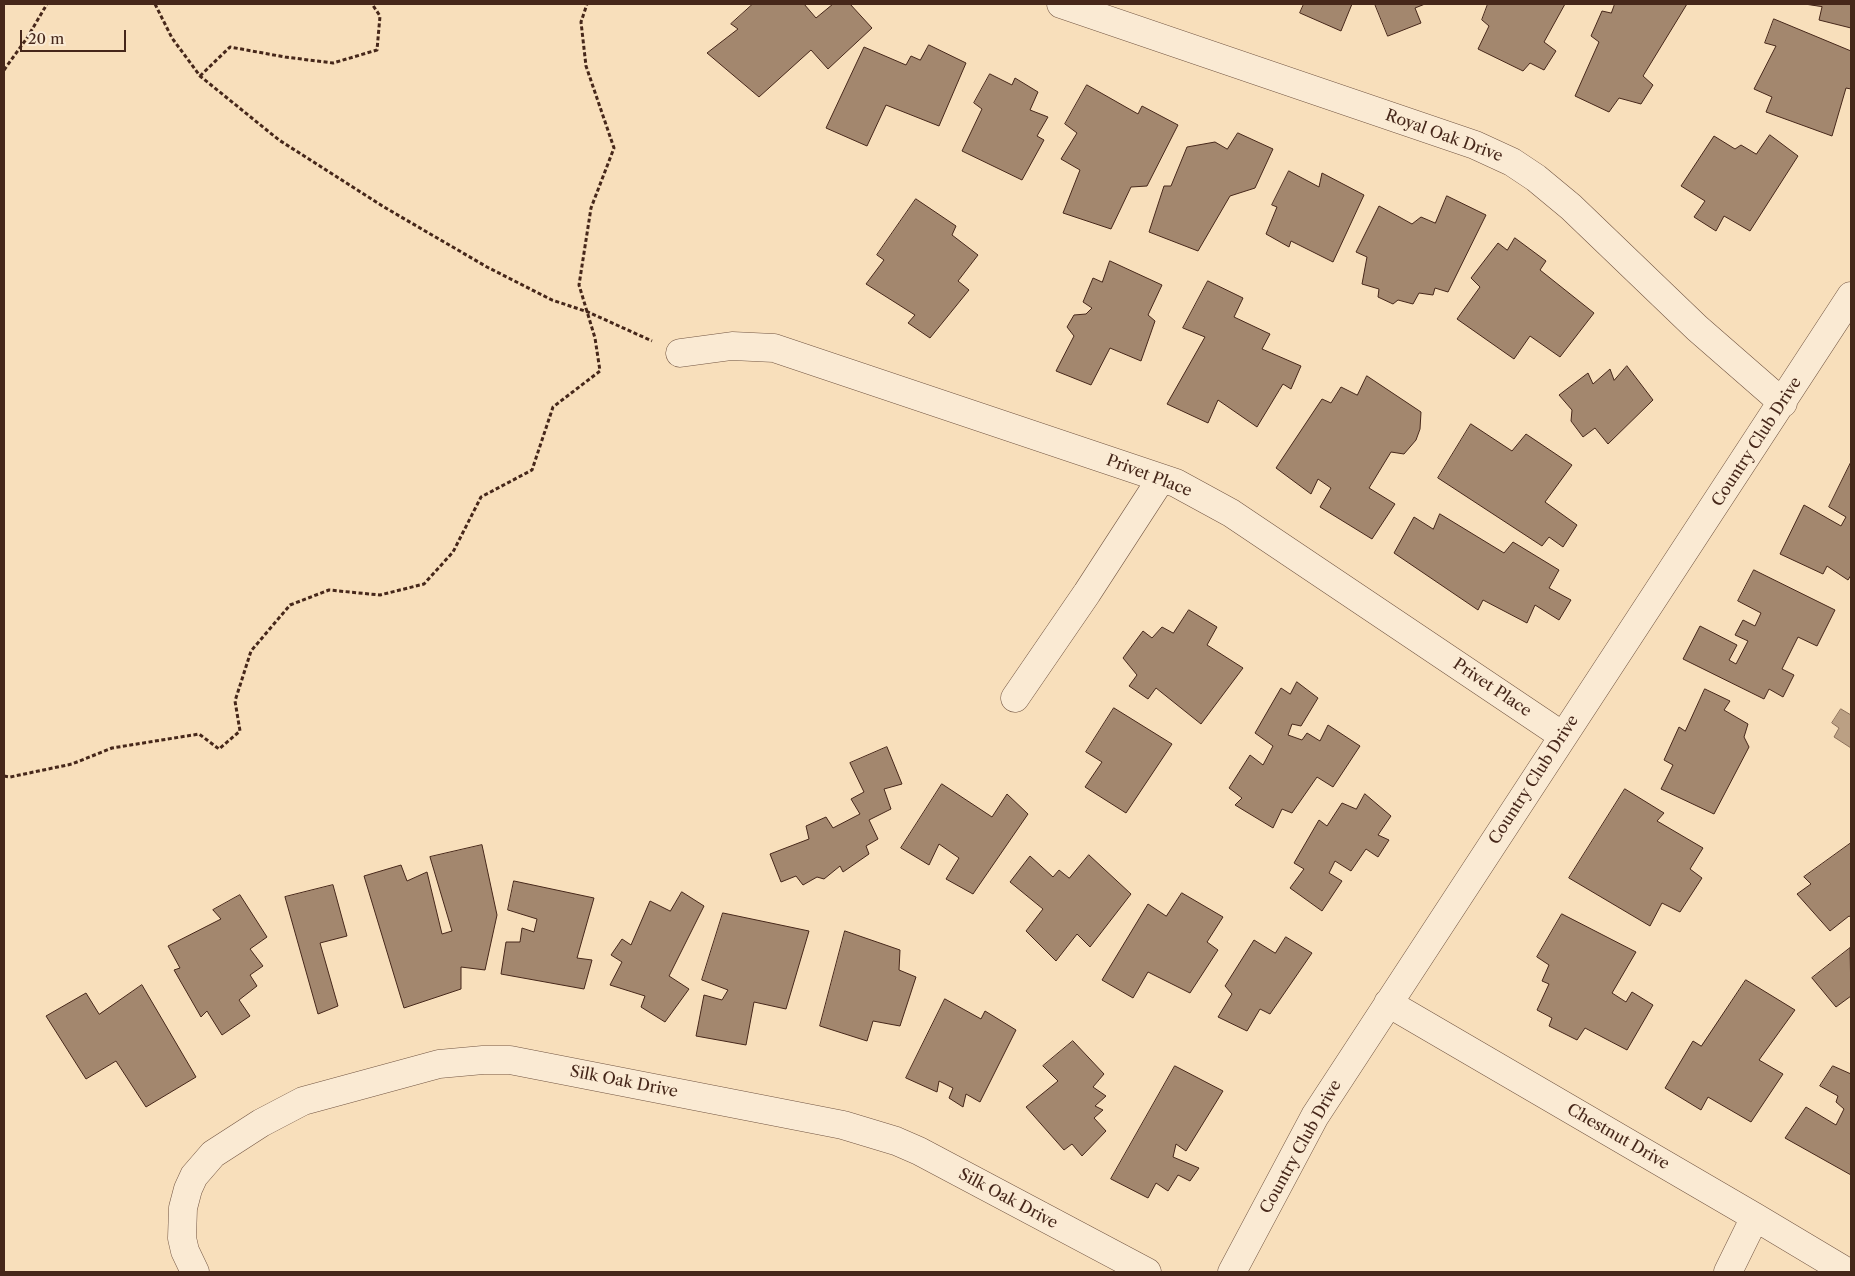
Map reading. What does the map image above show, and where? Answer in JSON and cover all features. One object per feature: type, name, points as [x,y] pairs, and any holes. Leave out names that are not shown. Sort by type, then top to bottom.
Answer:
[{"type":"street","name":"Royal Oak Drive","points":[[1061,4],[1475,145],[1512,162],[1536,178],[1571,207],[1697,328],[1783,402]]},
{"type":"street","name":"Country Club Drive","points":[[1232,1272],[1315,1116],[1851,296]]},
{"type":"street","name":"Privet Place","points":[[680,353],[732,346],[774,348],[1176,483],[1231,513],[1563,736]]},
{"type":"street","points":[[1015,698],[1087,593],[1161,479]]},
{"type":"street","name":"Chestnut Drive","points":[[1388,1003],[1847,1272]]},
{"type":"street","name":"Silk Oak Drive","points":[[195,1272],[182,1238],[181,1221],[183,1208],[194,1176],[213,1154],[227,1144],[302,1101],[439,1064],[502,1059],[843,1125],[896,1141],[919,1151],[1148,1272]]},
{"type":"street","points":[[1728,1272],[1754,1217]]},
{"type":"path","points":[[4,70],[27,38],[47,4]]},
{"type":"path","points":[[155,4],[172,38],[200,76],[279,140],[384,207],[487,267],[552,300],[588,312],[680,353]]},
{"type":"path","points":[[200,76],[230,47],[285,58],[333,63],[377,50],[380,16],[372,4]]},
{"type":"path","points":[[4,776],[72,764],[112,748],[199,734],[219,749],[240,731],[235,701],[251,650],[290,605],[328,590],[380,595],[424,584],[453,552],[481,497],[532,470],[553,407],[600,371],[595,338],[579,284],[591,208],[614,148],[586,66],[581,22],[588,4]]},
{"type":"shaded area","points":[[1841,709],[1851,715],[1851,748],[1834,737],[1839,728],[1832,723]]},
{"type":"building","points":[[753,4],[804,4],[816,18],[833,4],[850,4],[872,28],[828,69],[811,50],[759,97],[707,53],[738,29],[731,24]]},
{"type":"building","points":[[1304,4],[1352,4],[1341,31],[1300,13]]},
{"type":"building","points":[[1375,4],[1425,4],[1415,8],[1421,23],[1388,36]]},
{"type":"building","points":[[1488,4],[1565,4],[1544,42],[1556,51],[1544,70],[1530,63],[1523,71],[1478,49],[1489,26],[1482,20]]},
{"type":"building","points":[[1615,4],[1687,4],[1643,76],[1653,85],[1641,104],[1619,98],[1609,112],[1575,96],[1599,42],[1591,36],[1602,11],[1611,13]]},
{"type":"building","points":[[1805,4],[1851,4],[1851,28],[1819,20],[1822,7]]},
{"type":"building","points":[[1774,19],[1851,51],[1851,89],[1846,88],[1832,136],[1766,112],[1772,97],[1754,89],[1776,46],[1765,43]]},
{"type":"building","points":[[929,45],[966,63],[939,126],[886,105],[867,146],[826,128],[864,47],[906,65],[911,56],[920,60]]},
{"type":"building","points":[[990,74],[1012,85],[1015,78],[1038,92],[1030,110],[1048,117],[1037,136],[1044,140],[1022,180],[962,151],[982,109],[974,103]]},
{"type":"building","points":[[1087,85],[1138,114],[1142,106],[1178,125],[1147,186],[1131,187],[1111,229],[1063,213],[1080,170],[1061,159],[1077,133],[1065,124]]},
{"type":"building","points":[[1238,133],[1273,149],[1255,188],[1230,196],[1198,251],[1149,232],[1164,186],[1171,186],[1187,147],[1215,142],[1227,149]]},
{"type":"building","points":[[1770,135],[1798,156],[1750,231],[1724,216],[1716,231],[1694,217],[1705,201],[1681,186],[1714,136],[1735,149],[1741,145],[1756,154]]},
{"type":"building","points":[[1289,171],[1319,187],[1322,173],[1364,195],[1333,262],[1291,241],[1289,247],[1266,234],[1277,207],[1272,205]]},
{"type":"building","points":[[1447,196],[1486,215],[1448,292],[1435,288],[1433,295],[1419,293],[1413,304],[1398,300],[1393,304],[1378,297],[1379,289],[1362,284],[1367,257],[1356,252],[1379,206],[1412,224],[1421,217],[1435,223]]},
{"type":"building","points":[[916,199],[956,226],[952,235],[978,255],[958,281],[969,290],[930,338],[908,323],[915,315],[866,284],[884,260],[877,255]]},
{"type":"building","points":[[1515,238],[1546,261],[1540,270],[1594,313],[1560,357],[1530,336],[1514,359],[1457,319],[1480,287],[1471,278],[1498,243],[1507,250]]},
{"type":"building","points":[[1110,261],[1162,285],[1148,315],[1155,321],[1141,361],[1110,348],[1091,385],[1056,371],[1074,336],[1067,327],[1074,315],[1086,314],[1092,308],[1083,302],[1093,278],[1102,282]]},
{"type":"building","points":[[1208,281],[1243,298],[1234,317],[1270,334],[1262,349],[1301,366],[1291,389],[1283,384],[1257,427],[1218,400],[1208,423],[1167,404],[1205,337],[1183,328]]},
{"type":"building","points":[[1627,366],[1653,400],[1608,444],[1595,428],[1583,437],[1571,421],[1572,410],[1559,395],[1588,373],[1593,384],[1610,369],[1614,380]]},
{"type":"building","points":[[1367,376],[1421,412],[1420,429],[1416,440],[1404,454],[1391,452],[1369,488],[1395,504],[1372,539],[1320,507],[1331,488],[1318,479],[1311,494],[1276,468],[1322,399],[1331,403],[1341,387],[1357,395]]},
{"type":"building","points":[[1471,424],[1512,451],[1526,434],[1572,465],[1545,502],[1577,525],[1563,547],[1549,537],[1542,546],[1438,478]]},
{"type":"building","points":[[1851,462],[1851,575],[1848,580],[1827,566],[1823,574],[1780,554],[1804,505],[1841,526],[1846,517],[1829,507]]},
{"type":"building","points":[[1440,514],[1504,553],[1513,542],[1559,570],[1549,588],[1571,600],[1559,620],[1535,605],[1527,623],[1483,600],[1478,610],[1394,553],[1414,517],[1433,529]]},
{"type":"building","points":[[1754,570],[1835,610],[1817,646],[1798,637],[1782,669],[1794,675],[1783,697],[1769,689],[1764,699],[1683,659],[1700,626],[1737,645],[1729,660],[1736,664],[1748,641],[1735,635],[1743,620],[1755,626],[1761,613],[1738,601]]},
{"type":"building","points":[[1189,610],[1217,627],[1207,645],[1243,668],[1201,724],[1156,688],[1148,699],[1129,686],[1137,675],[1123,658],[1143,631],[1152,638],[1162,627],[1173,633]]},
{"type":"building","points":[[1297,682],[1318,698],[1301,726],[1292,724],[1288,735],[1302,740],[1307,733],[1320,741],[1328,725],[1360,746],[1333,787],[1317,777],[1292,813],[1282,809],[1273,828],[1235,805],[1242,798],[1229,788],[1250,755],[1263,765],[1273,746],[1255,733],[1281,688],[1290,694]]},
{"type":"building","points":[[1705,689],[1730,701],[1724,710],[1748,724],[1744,737],[1749,747],[1714,814],[1661,789],[1673,765],[1664,760],[1679,727],[1685,731]]},
{"type":"building","points":[[1114,708],[1172,744],[1126,813],[1085,787],[1102,762],[1086,752]]},
{"type":"building","points":[[887,747],[902,784],[884,789],[891,809],[869,820],[878,839],[866,846],[869,854],[843,872],[840,866],[824,879],[817,877],[803,885],[796,876],[781,882],[770,854],[809,839],[806,826],[826,817],[833,828],[860,814],[851,799],[864,792],[850,763]]},
{"type":"building","points":[[942,784],[992,817],[1007,794],[1028,814],[973,894],[946,879],[959,858],[939,844],[929,865],[901,848]]},
{"type":"building","points":[[1625,789],[1664,813],[1657,821],[1703,848],[1690,869],[1702,878],[1680,912],[1662,903],[1650,926],[1569,878]]},
{"type":"building","points":[[1365,794],[1391,816],[1378,835],[1389,840],[1378,857],[1366,849],[1351,871],[1335,861],[1329,873],[1342,881],[1322,911],[1290,888],[1304,869],[1294,863],[1319,820],[1327,826],[1342,803],[1356,809]]},
{"type":"building","points":[[1851,843],[1851,917],[1849,916],[1830,931],[1797,894],[1811,884],[1804,877]]},
{"type":"building","points":[[482,845],[497,915],[485,970],[461,967],[461,989],[404,1008],[364,876],[401,865],[407,881],[427,872],[442,934],[452,931],[430,857]]},
{"type":"building","points":[[1089,855],[1131,894],[1090,947],[1077,934],[1056,961],[1026,931],[1043,909],[1010,882],[1030,856],[1053,877],[1059,870],[1069,878]]},
{"type":"building","points":[[514,881],[594,898],[577,958],[592,960],[584,989],[501,974],[506,942],[520,942],[522,928],[534,932],[537,919],[508,910]]},
{"type":"building","points":[[333,885],[347,936],[320,943],[338,1006],[318,1014],[285,897]]},
{"type":"building","points":[[682,892],[704,906],[669,976],[689,989],[665,1022],[641,1007],[645,996],[610,985],[622,962],[611,955],[622,939],[631,945],[650,901],[670,911]]},
{"type":"building","points":[[1182,893],[1223,917],[1207,942],[1218,950],[1190,993],[1148,972],[1133,998],[1102,980],[1148,904],[1166,916]]},
{"type":"building","points":[[240,895],[267,937],[250,949],[263,966],[250,975],[257,986],[239,1000],[250,1016],[222,1035],[207,1011],[201,1017],[174,970],[180,968],[168,946],[221,919],[213,910]]},
{"type":"building","points":[[723,913],[809,931],[786,1009],[754,1002],[746,1045],[696,1036],[704,995],[722,1000],[728,990],[702,980]]},
{"type":"building","points":[[1562,914],[1636,952],[1612,993],[1626,1002],[1632,992],[1653,1005],[1627,1050],[1585,1028],[1577,1040],[1549,1026],[1552,1018],[1537,1010],[1549,984],[1542,981],[1549,965],[1537,957]]},
{"type":"building","points":[[845,931],[900,950],[899,970],[916,977],[900,1026],[873,1021],[867,1041],[820,1026]]},
{"type":"building","points":[[1286,937],[1312,953],[1270,1014],[1260,1009],[1247,1031],[1218,1017],[1232,994],[1225,986],[1254,940],[1275,953]]},
{"type":"building","points":[[1850,948],[1851,996],[1836,1007],[1812,978]]},
{"type":"building","points":[[1746,980],[1795,1010],[1759,1060],[1783,1074],[1751,1122],[1708,1097],[1701,1110],[1665,1088],[1693,1041],[1701,1046]]},
{"type":"building","points":[[142,985],[196,1077],[146,1107],[116,1061],[86,1079],[46,1016],[86,993],[99,1014]]},
{"type":"building","points":[[945,999],[981,1019],[985,1011],[1016,1030],[980,1102],[966,1094],[963,1107],[949,1098],[953,1088],[939,1081],[937,1092],[906,1078]]},
{"type":"building","points":[[1073,1041],[1104,1074],[1093,1087],[1106,1096],[1095,1106],[1103,1110],[1094,1118],[1106,1131],[1082,1156],[1072,1144],[1064,1150],[1026,1107],[1058,1081],[1043,1066]]},
{"type":"building","points":[[1175,1066],[1223,1091],[1186,1151],[1176,1144],[1173,1157],[1199,1168],[1190,1181],[1178,1175],[1168,1191],[1156,1183],[1148,1198],[1111,1179]]},
{"type":"building","points":[[1833,1066],[1851,1074],[1851,1175],[1785,1138],[1806,1107],[1836,1125],[1844,1109],[1836,1102],[1838,1096],[1820,1086]]}]
